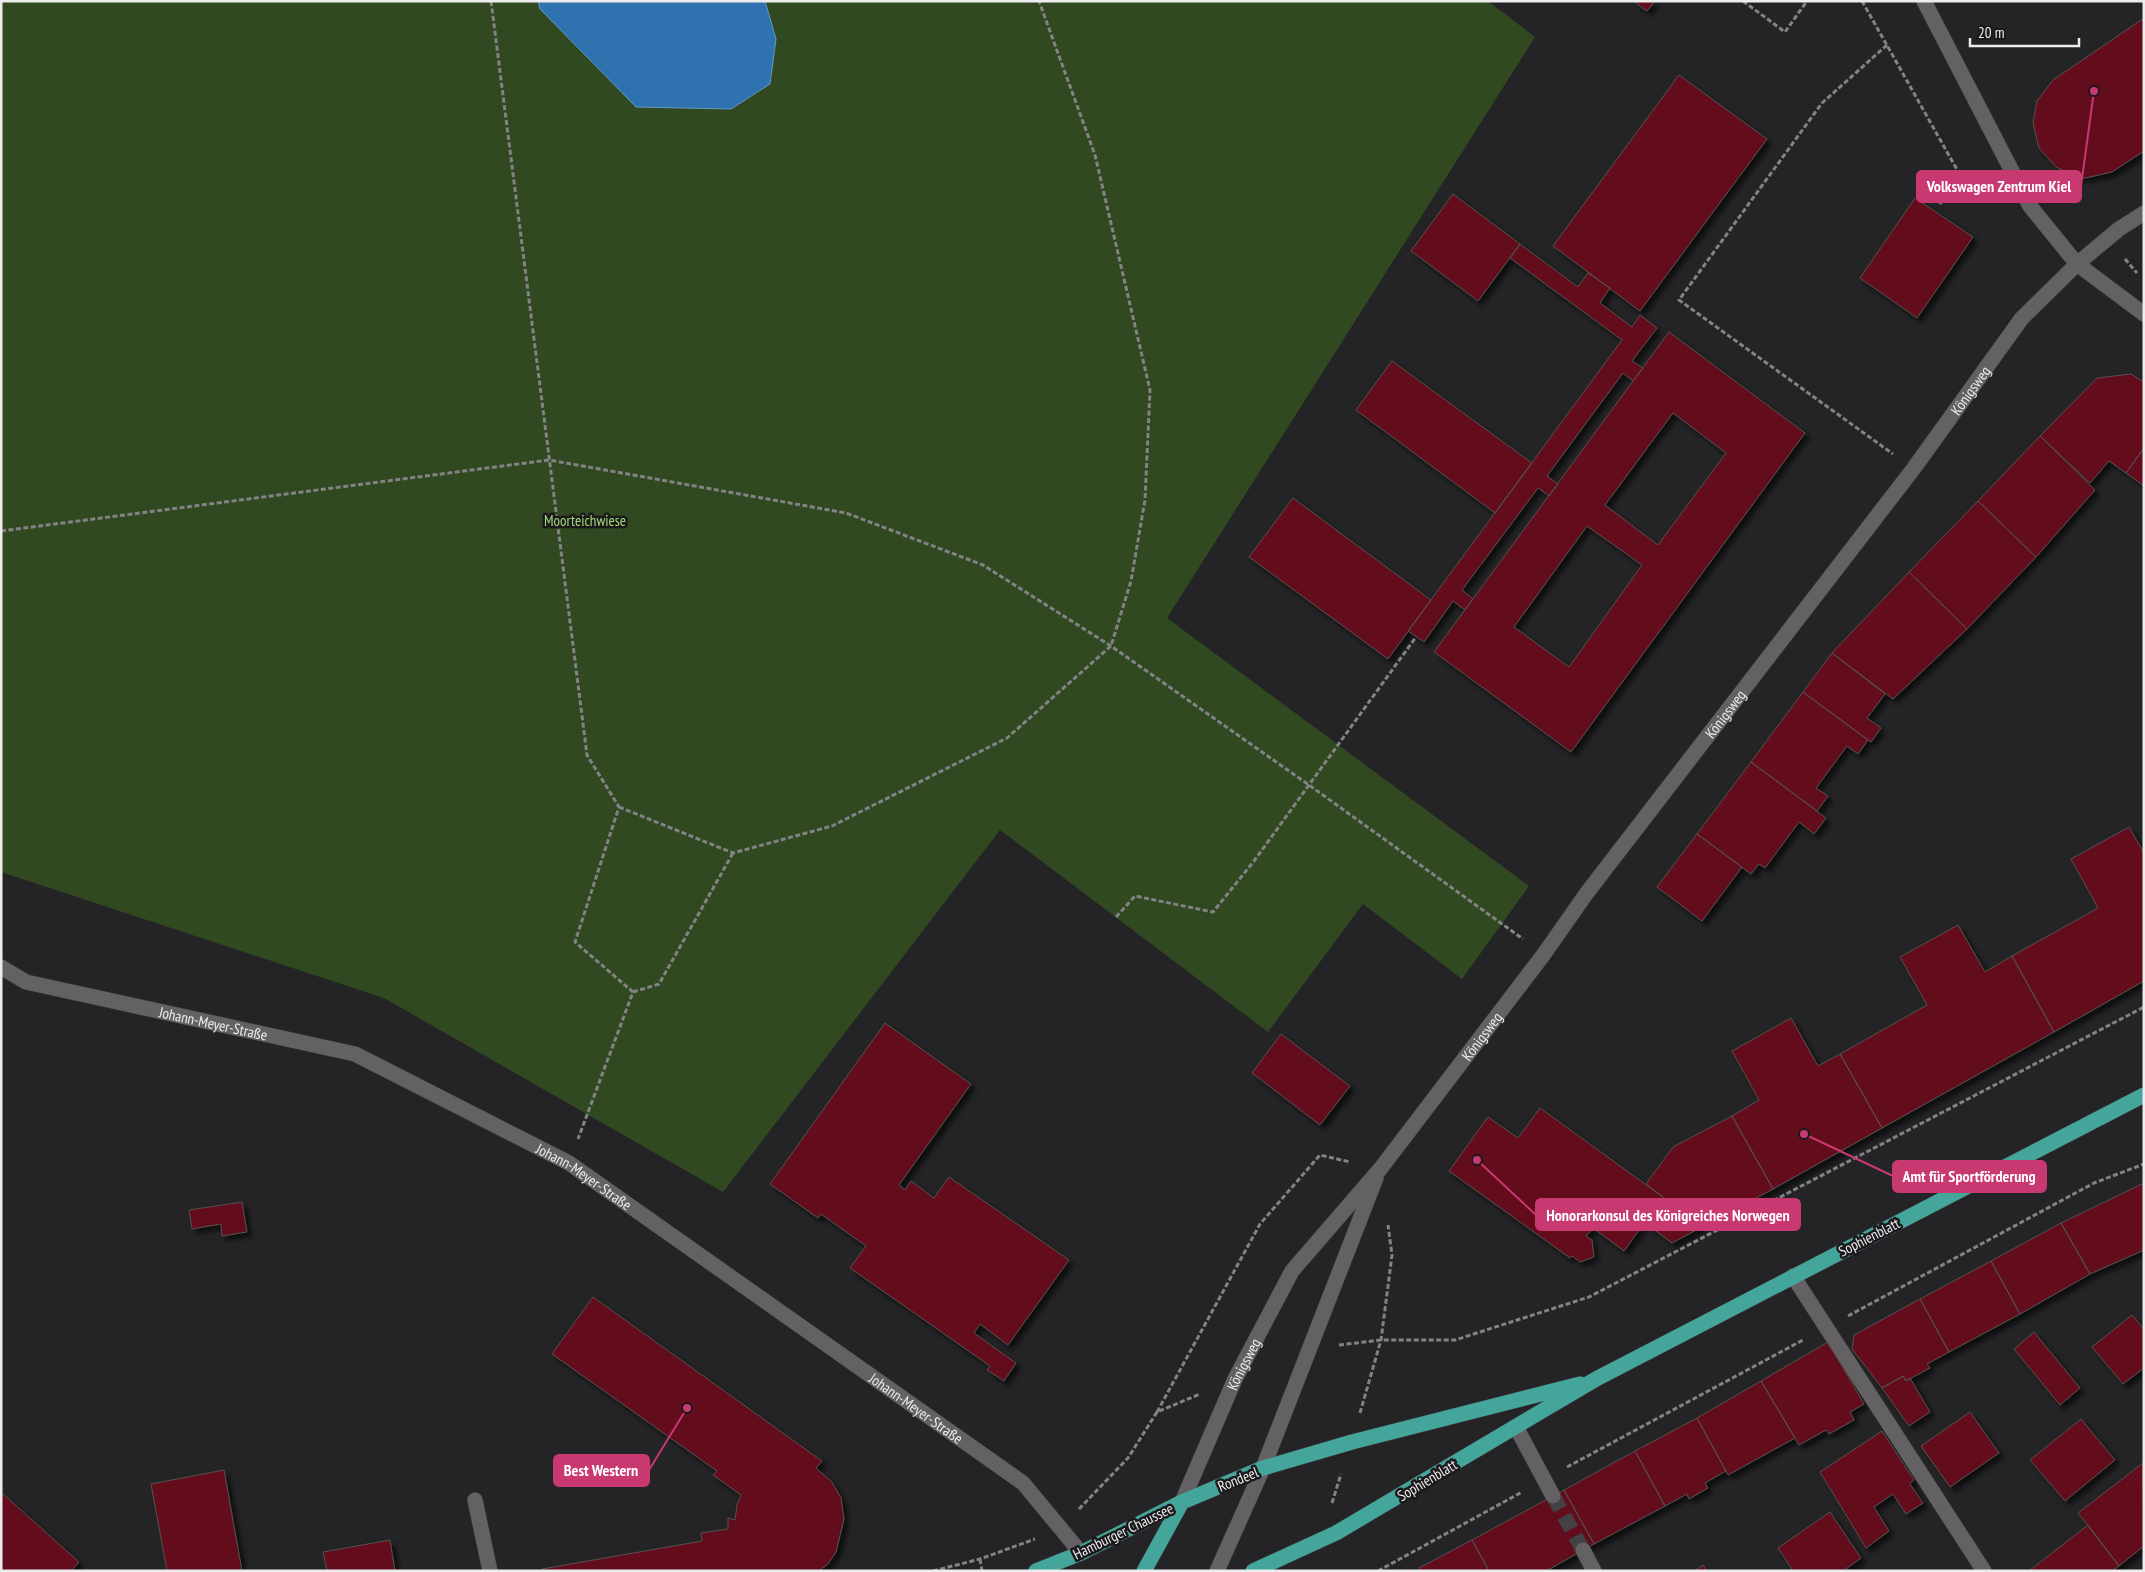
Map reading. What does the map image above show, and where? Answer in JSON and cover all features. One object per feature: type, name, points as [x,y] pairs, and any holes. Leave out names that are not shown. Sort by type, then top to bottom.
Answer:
[{"type":"main road","name":"Sophienblatt","points":[[1253,1571],[1336,1533],[1596,1379],[2144,1095]]},
{"type":"main road","name":"Sophienblatt","points":[[1264,1468],[1352,1442],[1596,1379]]},
{"type":"main road","name":"Rondeel","points":[[1182,1502],[1264,1468]]},
{"type":"main road","name":"Hamburger Chaussee","points":[[1036,1571],[1081,1553],[1182,1502]]},
{"type":"main road","points":[[1144,1571],[1182,1502]]},
{"type":"street","points":[[1924,1],[2030,206],[2077,264],[2144,314]]},
{"type":"street","name":"Königsweg","points":[[1182,1502],[1236,1379],[1292,1271],[1381,1168],[1544,954],[1592,886],[1914,468],[2022,318],[2077,264],[2120,229],[2144,213]]},
{"type":"street","name":"Johann-Meyer-Straße","points":[[1,967],[26,982],[355,1054],[569,1163],[1023,1483],[1081,1553]]},
{"type":"street","name":"Königsweg","points":[[1264,1468],[1381,1168]]},
{"type":"street","points":[[1793,1276],[1984,1571]]},
{"type":"street","points":[[1516,1427],[1553,1496]]},
{"type":"street","name":"Rondeel","points":[[1217,1571],[1264,1468]]},
{"type":"street","points":[[475,1500],[490,1571]]},
{"type":"street","points":[[1583,1550],[1597,1569]]},
{"type":"path","points":[[491,1],[587,755],[619,807],[733,853],[832,826],[1007,738],[1111,646],[1130,580],[1145,500],[1150,390],[1095,155],[1039,1]]},
{"type":"path","points":[[1744,1],[1785,32],[1807,1]]},
{"type":"path","points":[[1862,1],[1960,175],[1940,204]]},
{"type":"path","points":[[1886,45],[1822,103],[1680,300],[1914,468]]},
{"type":"path","points":[[1,531],[549,460],[846,513],[983,566],[1111,646],[1544,954]]},
{"type":"path","points":[[1116,917],[1135,896],[1213,912],[1254,861],[1416,637]]},
{"type":"path","points":[[619,807],[575,942],[633,992]]},
{"type":"path","points":[[633,992],[659,984],[733,853]]},
{"type":"path","points":[[569,1163],[633,992]]},
{"type":"path","points":[[1310,1349],[1381,1340],[1455,1340],[1589,1296],[2144,1007]]},
{"type":"path","points":[[933,1571],[980,1559],[1028,1543],[1059,1526],[1089,1501],[1128,1458],[1158,1412],[1260,1224],[1320,1155],[1381,1168]]},
{"type":"path","points":[[1378,1571],[2094,1183],[2144,1164]]},
{"type":"path","points":[[1381,1340],[1392,1255],[1387,1216]]},
{"type":"path","points":[[1158,1412],[1236,1379]]},
{"type":"path","points":[[980,1559],[982,1571]]},
{"type":"green space","name":"Moorteichwiese","points":[[1,1],[1488,1],[1535,37],[1167,618],[1529,886],[1462,979],[1363,904],[1268,1032],[1000,830],[723,1192],[384,998],[1,872]]},
{"type":"water","points":[[538,1],[765,1],[776,39],[770,84],[731,109],[636,107],[540,9]]},
{"type":"building","points":[[1633,1],[1655,1],[1647,11]]},
{"type":"building","points":[[2144,18],[2144,151],[2112,172],[2085,178],[2056,167],[2039,148],[2033,123],[2037,101],[2053,80]]},
{"type":"building","points":[[1679,75],[1767,139],[1640,311],[1553,246]]},
{"type":"building","points":[[1453,194],[1520,244],[1478,301],[1411,251]]},
{"type":"building","points":[[1915,198],[1973,237],[1917,318],[1860,278]]},
{"type":"building","points":[[1520,244],[1578,287],[1588,273],[1610,288],[1600,303],[1632,327],[1640,315],[1657,328],[1632,361],[1643,368],[1633,381],[1623,373],[1547,476],[1558,484],[1549,496],[1538,488],[1462,590],[1473,599],[1465,610],[1453,601],[1424,642],[1408,631],[1622,340],[1510,258]]},
{"type":"building","points":[[1669,332],[1805,433],[1571,752],[1434,652]],"holes":[[[1673,413],[1726,453],[1658,545],[1605,505]],[[1587,526],[1642,565],[1569,667],[1514,627]]]},
{"type":"building","points":[[1392,361],[1532,463],[1495,513],[1356,410]]},
{"type":"building","points":[[2131,374],[2144,382],[2144,448],[2126,473],[2109,461],[2090,483],[2040,436],[2097,378]]},
{"type":"building","points":[[2040,436],[2095,490],[2036,557],[1978,501]]},
{"type":"building","points":[[2144,448],[2144,486],[2126,473]]},
{"type":"building","points":[[1293,498],[1431,600],[1388,659],[1249,557]]},
{"type":"building","points":[[1978,501],[2036,557],[1967,629],[1909,572]]},
{"type":"building","points":[[1909,572],[1967,629],[1893,699],[1832,653]]},
{"type":"building","points":[[1832,653],[1885,694],[1867,718],[1881,728],[1871,742],[1803,692]]},
{"type":"building","points":[[1803,692],[1868,740],[1858,754],[1847,746],[1816,788],[1828,796],[1817,811],[1751,762]]},
{"type":"building","points":[[1751,762],[1826,818],[1814,834],[1799,822],[1765,868],[1759,864],[1751,874],[1697,834]]},
{"type":"building","points":[[2129,827],[2144,853],[2144,981],[2054,1032],[2012,956],[2098,908],[2071,859]]},
{"type":"building","points":[[1697,834],[1742,867],[1702,921],[1657,887]]},
{"type":"building","points":[[1958,925],[1985,972],[2012,956],[2054,1032],[1882,1128],[1840,1054],[1927,1005],[1900,957]]},
{"type":"building","points":[[1791,1018],[1818,1066],[1840,1054],[1882,1128],[1773,1189],[1732,1116],[1759,1100],[1732,1051]]},
{"type":"building","points":[[885,1023],[971,1084],[899,1185],[905,1190],[911,1181],[934,1198],[949,1177],[1069,1260],[1008,1345],[980,1324],[974,1333],[1016,1363],[1004,1381],[987,1370],[990,1366],[850,1268],[866,1246],[821,1214],[818,1218],[770,1184]]},
{"type":"building","points":[[1281,1034],[1350,1086],[1320,1125],[1252,1073]]},
{"type":"building","points":[[1540,1108],[1663,1197],[1624,1251],[1593,1228],[1586,1236],[1592,1240],[1594,1257],[1580,1262],[1572,1256],[1570,1258],[1449,1171],[1488,1117],[1518,1138]]},
{"type":"building","points":[[1732,1116],[1773,1189],[1672,1243],[1645,1223],[1663,1197],[1646,1184],[1673,1147]]},
{"type":"building","points":[[2144,1183],[2144,1250],[2090,1274],[2061,1223]]},
{"type":"building","points":[[242,1202],[247,1232],[222,1236],[221,1224],[192,1229],[189,1210]]},
{"type":"building","points":[[2061,1223],[2090,1274],[2020,1314],[1991,1261]]},
{"type":"building","points":[[1991,1261],[2020,1314],[1949,1352],[1920,1299]]},
{"type":"building","points":[[593,1297],[822,1461],[816,1468],[832,1482],[841,1498],[844,1519],[836,1552],[828,1564],[819,1571],[542,1571],[542,1569],[702,1541],[701,1533],[728,1529],[728,1518],[735,1520],[737,1505],[741,1495],[713,1475],[717,1471],[552,1354]]},
{"type":"building","points":[[1920,1299],[1949,1352],[1927,1364],[1930,1368],[1906,1381],[1903,1376],[1882,1388],[1852,1349],[1854,1335]]},
{"type":"building","points":[[2132,1315],[2144,1329],[2144,1368],[2123,1384],[2092,1347]]},
{"type":"building","points":[[2034,1332],[2080,1388],[2060,1405],[2014,1349]]},
{"type":"building","points":[[1828,1342],[1864,1404],[1850,1412],[1854,1420],[1829,1434],[1826,1430],[1799,1445],[1761,1381]]},
{"type":"building","points":[[1903,1376],[1906,1381],[1910,1378],[1930,1412],[1909,1426],[1882,1388]]},
{"type":"building","points":[[1761,1381],[1795,1438],[1728,1475],[1697,1418]]},
{"type":"building","points":[[1970,1412],[1999,1453],[1950,1487],[1921,1446]]},
{"type":"building","points":[[1697,1418],[1726,1471],[1705,1483],[1708,1488],[1689,1499],[1687,1494],[1665,1506],[1635,1451]]},
{"type":"building","points":[[2081,1419],[2115,1460],[2065,1501],[2030,1460]]},
{"type":"building","points":[[1882,1431],[1914,1480],[1910,1484],[1923,1503],[1906,1514],[1893,1494],[1874,1507],[1889,1531],[1866,1548],[1820,1472]]},
{"type":"building","points":[[1635,1451],[1665,1506],[1594,1544],[1564,1490]]},
{"type":"building","points":[[2143,1463],[2144,1546],[2119,1566],[2078,1513]]},
{"type":"building","points":[[224,1470],[242,1571],[167,1571],[151,1484]]},
{"type":"building","points":[[1564,1490],[1594,1544],[1546,1571],[1489,1571],[1472,1540]]},
{"type":"building","points":[[1,1492],[79,1562],[71,1571],[1,1571]]},
{"type":"building","points":[[1830,1512],[1861,1558],[1843,1571],[1793,1571],[1778,1548]]},
{"type":"building","points":[[2088,1525],[2119,1566],[2112,1571],[2029,1571]]},
{"type":"building","points":[[390,1540],[395,1571],[327,1571],[323,1552]]},
{"type":"building","points":[[1472,1540],[1489,1571],[1421,1571],[1419,1568]]},
{"type":"building","points":[[1703,1565],[1707,1571],[1695,1571]]},
{"type":"tunnel","points":[[1553,1496],[1583,1550]]},
{"type":"place","name":"Volkswagen Zentrum Kiel","points":[[2094,91]]},
{"type":"place","name":"Amt für Sportförderung","points":[[1804,1134]]},
{"type":"place","name":"Honorarkonsul des Königreiches Norwegen","points":[[1477,1160]]},
{"type":"place","name":"Best Western","points":[[687,1408]]}]
